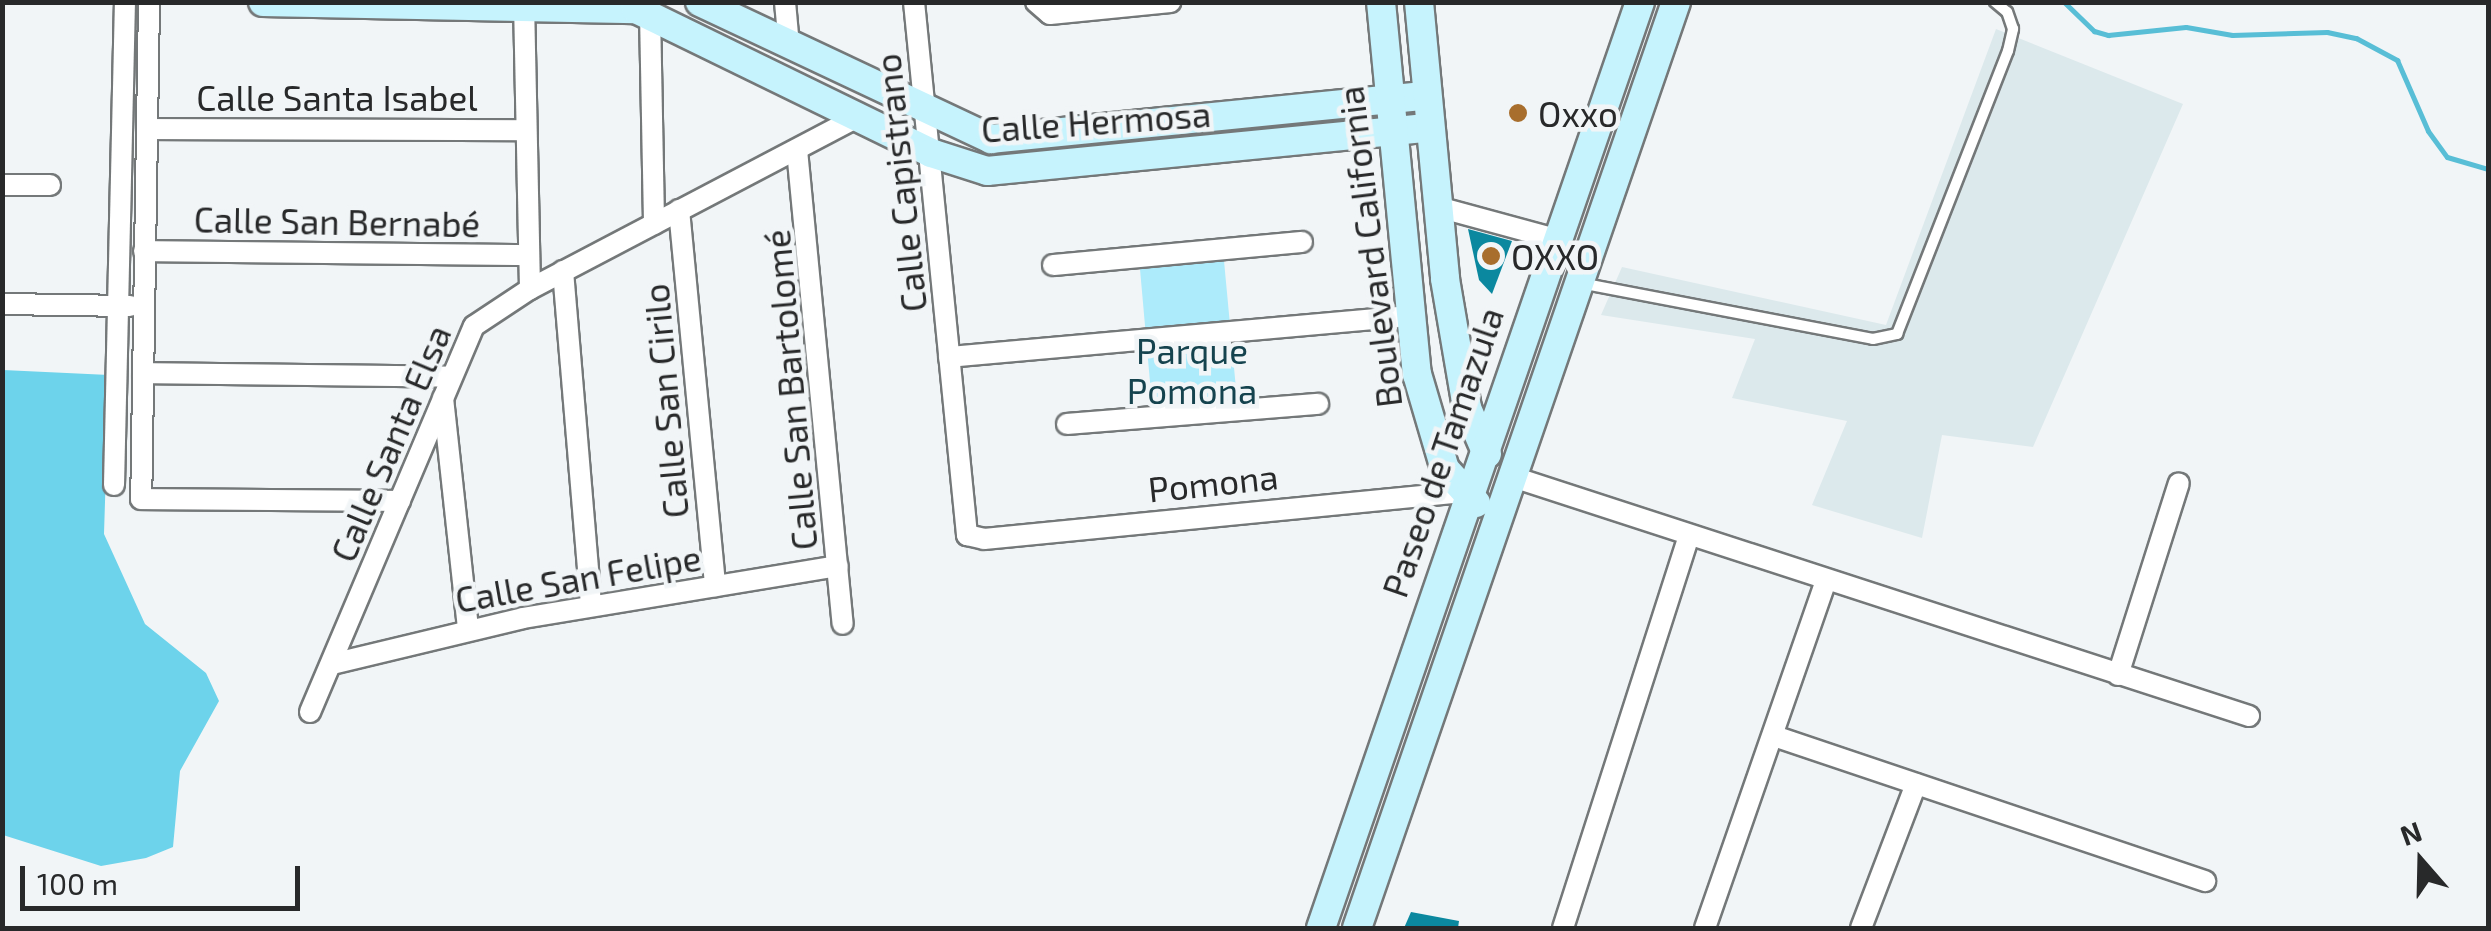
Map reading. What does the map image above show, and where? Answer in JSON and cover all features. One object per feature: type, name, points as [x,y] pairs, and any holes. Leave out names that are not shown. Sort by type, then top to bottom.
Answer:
[{"type":"street","points":[[114,485],[125,2]]},
{"type":"street","points":[[149,2],[141,499],[400,501]]},
{"type":"street","name":"Calle Hermosa","points":[[263,2],[620,7],[650,14],[930,154],[987,171],[1429,128]]},
{"type":"street","name":"Calle Hermosa","points":[[700,2],[967,132],[1016,138],[1425,96]]},
{"type":"street","points":[[785,2],[789,46]]},
{"type":"street","name":"Calle Capistrano","points":[[914,2],[967,535]]},
{"type":"street","points":[[1038,7],[1170,2]]},
{"type":"street","name":"Boulevard California","points":[[1380,2],[1410,316],[1430,430],[1446,469],[1493,522]]},
{"type":"street","name":"Boulevard California","points":[[1419,2],[1438,207],[1467,408],[1482,450],[1510,476]]},
{"type":"street","name":"Paseo de Tamazula","points":[[1321,928],[1466,492],[1640,2]]},
{"type":"street","name":"Paseo de Tamazula","points":[[1358,928],[1493,522],[1676,2]]},
{"type":"street","points":[[524,5],[530,289]]},
{"type":"street","points":[[650,14],[654,224]]},
{"type":"street","name":"Calle Santa Elsa","points":[[310,712],[474,326],[530,289],[858,117]]},
{"type":"street","name":"Calle Santa Isabel","points":[[147,129],[526,130]]},
{"type":"street","name":"Calle San Bartolomé","points":[[797,150],[843,624]]},
{"type":"street","points":[[2,185],[50,185]]},
{"type":"street","points":[[1438,207],[1556,239]]},
{"type":"street","name":"Calle San Cirilo","points":[[679,210],[715,586]]},
{"type":"street","points":[[1053,265],[1302,242]]},
{"type":"street","name":"Calle San Bernabé","points":[[144,251],[530,256]]},
{"type":"street","points":[[563,272],[592,606]]},
{"type":"street","points":[[2,304],[144,306]]},
{"type":"street","name":"Calle Capistrano","points":[[949,357],[1410,316]]},
{"type":"street","points":[[143,373],[446,387],[468,629]]},
{"type":"street","points":[[1067,424],[1318,404]]},
{"type":"street","points":[[1510,476],[1825,583],[2249,716]]},
{"type":"street","points":[[2118,675],[2179,483]]},
{"type":"street","name":"Pomona","points":[[967,535],[984,539],[1466,492]]},
{"type":"street","points":[[1563,928],[1689,536]]},
{"type":"street","name":"Calle San Felipe","points":[[332,664],[468,629],[838,566]]},
{"type":"street","points":[[1705,928],[1825,583]]},
{"type":"street","points":[[1774,736],[2205,881]]},
{"type":"street","points":[[1861,928],[1916,784]]},
{"type":"lane","points":[[1579,283],[1873,338],[1898,334],[2008,51],[2012,29],[2007,12],[1995,2]]},
{"type":"shaded area","points":[[1996,29],[2183,104],[2033,447],[1942,435],[1922,538],[1812,505],[1847,421],[1732,398],[1755,339],[1601,315],[1622,267],[1886,325]]},
{"type":"shaded area","points":[[3,370],[109,375],[104,534],[145,624],[206,673],[219,701],[180,771],[173,847],[146,858],[101,866],[3,835]]},
{"type":"green space","name":"Parque Pomona","points":[[1224,261],[1238,410],[1153,416],[1140,269]]},
{"type":"building","name":"OXXO","points":[[1468,229],[1512,241],[1492,294],[1479,280]]},
{"type":"building","points":[[1411,912],[1459,921],[1458,928],[1404,928]]},
{"type":"waterway","points":[[2064,2],[2094,31],[2108,35],[2186,27],[2232,35],[2327,32],[2356,38],[2397,60],[2428,131],[2447,157],[2488,169]]},
{"type":"place","name":"Oxxo","points":[[1518,113]]},
{"type":"place","name":"OXXO","points":[[1491,256]]}]
